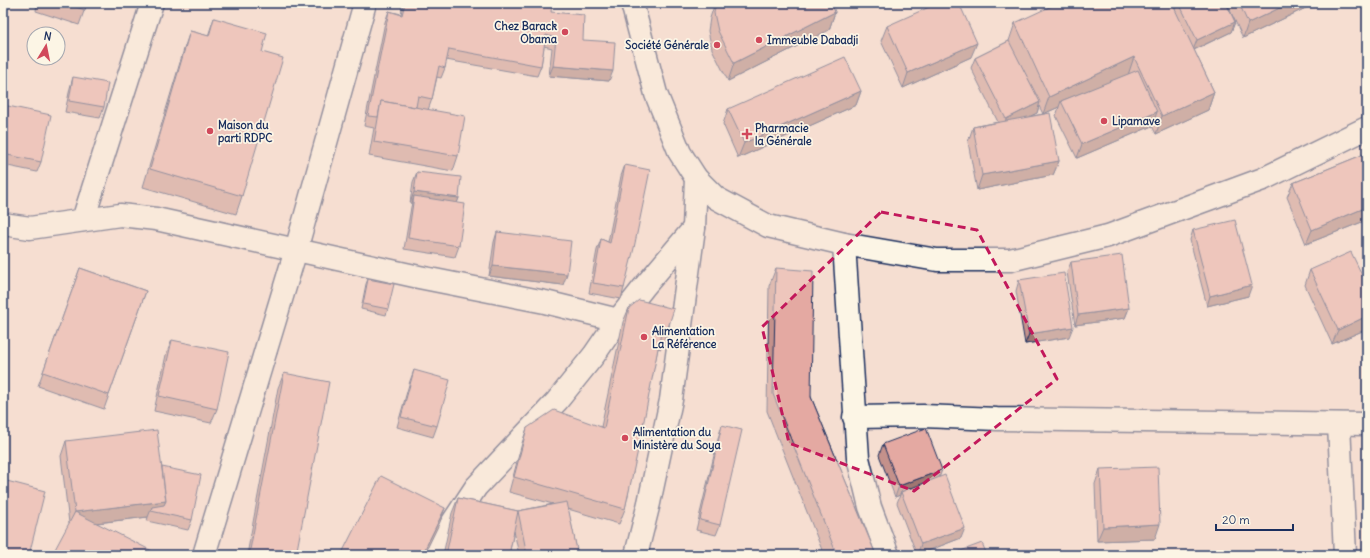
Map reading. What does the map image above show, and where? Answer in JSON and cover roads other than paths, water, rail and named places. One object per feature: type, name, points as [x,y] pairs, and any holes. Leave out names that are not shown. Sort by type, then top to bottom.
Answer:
[{"type":"street","points":[[83,220],[152,3]]},
{"type":"street","points":[[204,555],[296,250],[365,3]]},
{"type":"street","points":[[632,3],[656,94],[680,153],[696,178],[716,198],[768,226],[844,244],[937,260],[1010,260],[1108,236],[1263,179],[1367,128]]},
{"type":"street","points":[[636,555],[649,503],[671,400],[694,228],[696,178]]},
{"type":"street","points":[[3,224],[30,228],[120,215],[156,219],[419,277],[545,302],[618,320]]},
{"type":"street","points":[[431,555],[476,487],[557,401],[594,355],[618,320],[644,287],[694,228]]},
{"type":"street","points":[[844,244],[854,417],[859,465],[870,507],[888,555]]},
{"type":"street","points":[[854,417],[923,416],[997,419],[1367,424]]},
{"type":"street","points":[[1339,424],[1345,555]]},
{"type":"place","name":"Chez Barack Obama","points":[[565,32]]},
{"type":"place","name":"Immeuble Dabadji","points":[[759,40]]},
{"type":"place","name":"Société Générale","points":[[717,45]]},
{"type":"place","name":"Lipamave","points":[[1104,121]]},
{"type":"place","name":"Maison du parti RDPC","points":[[210,131]]},
{"type":"place","name":"Pharmacie la Générale","points":[[747,134]]},
{"type":"place","name":"Alimentation La Référence","points":[[644,337]]},
{"type":"place","name":"Alimentation du Ministère du Soya","points":[[625,438]]}]
